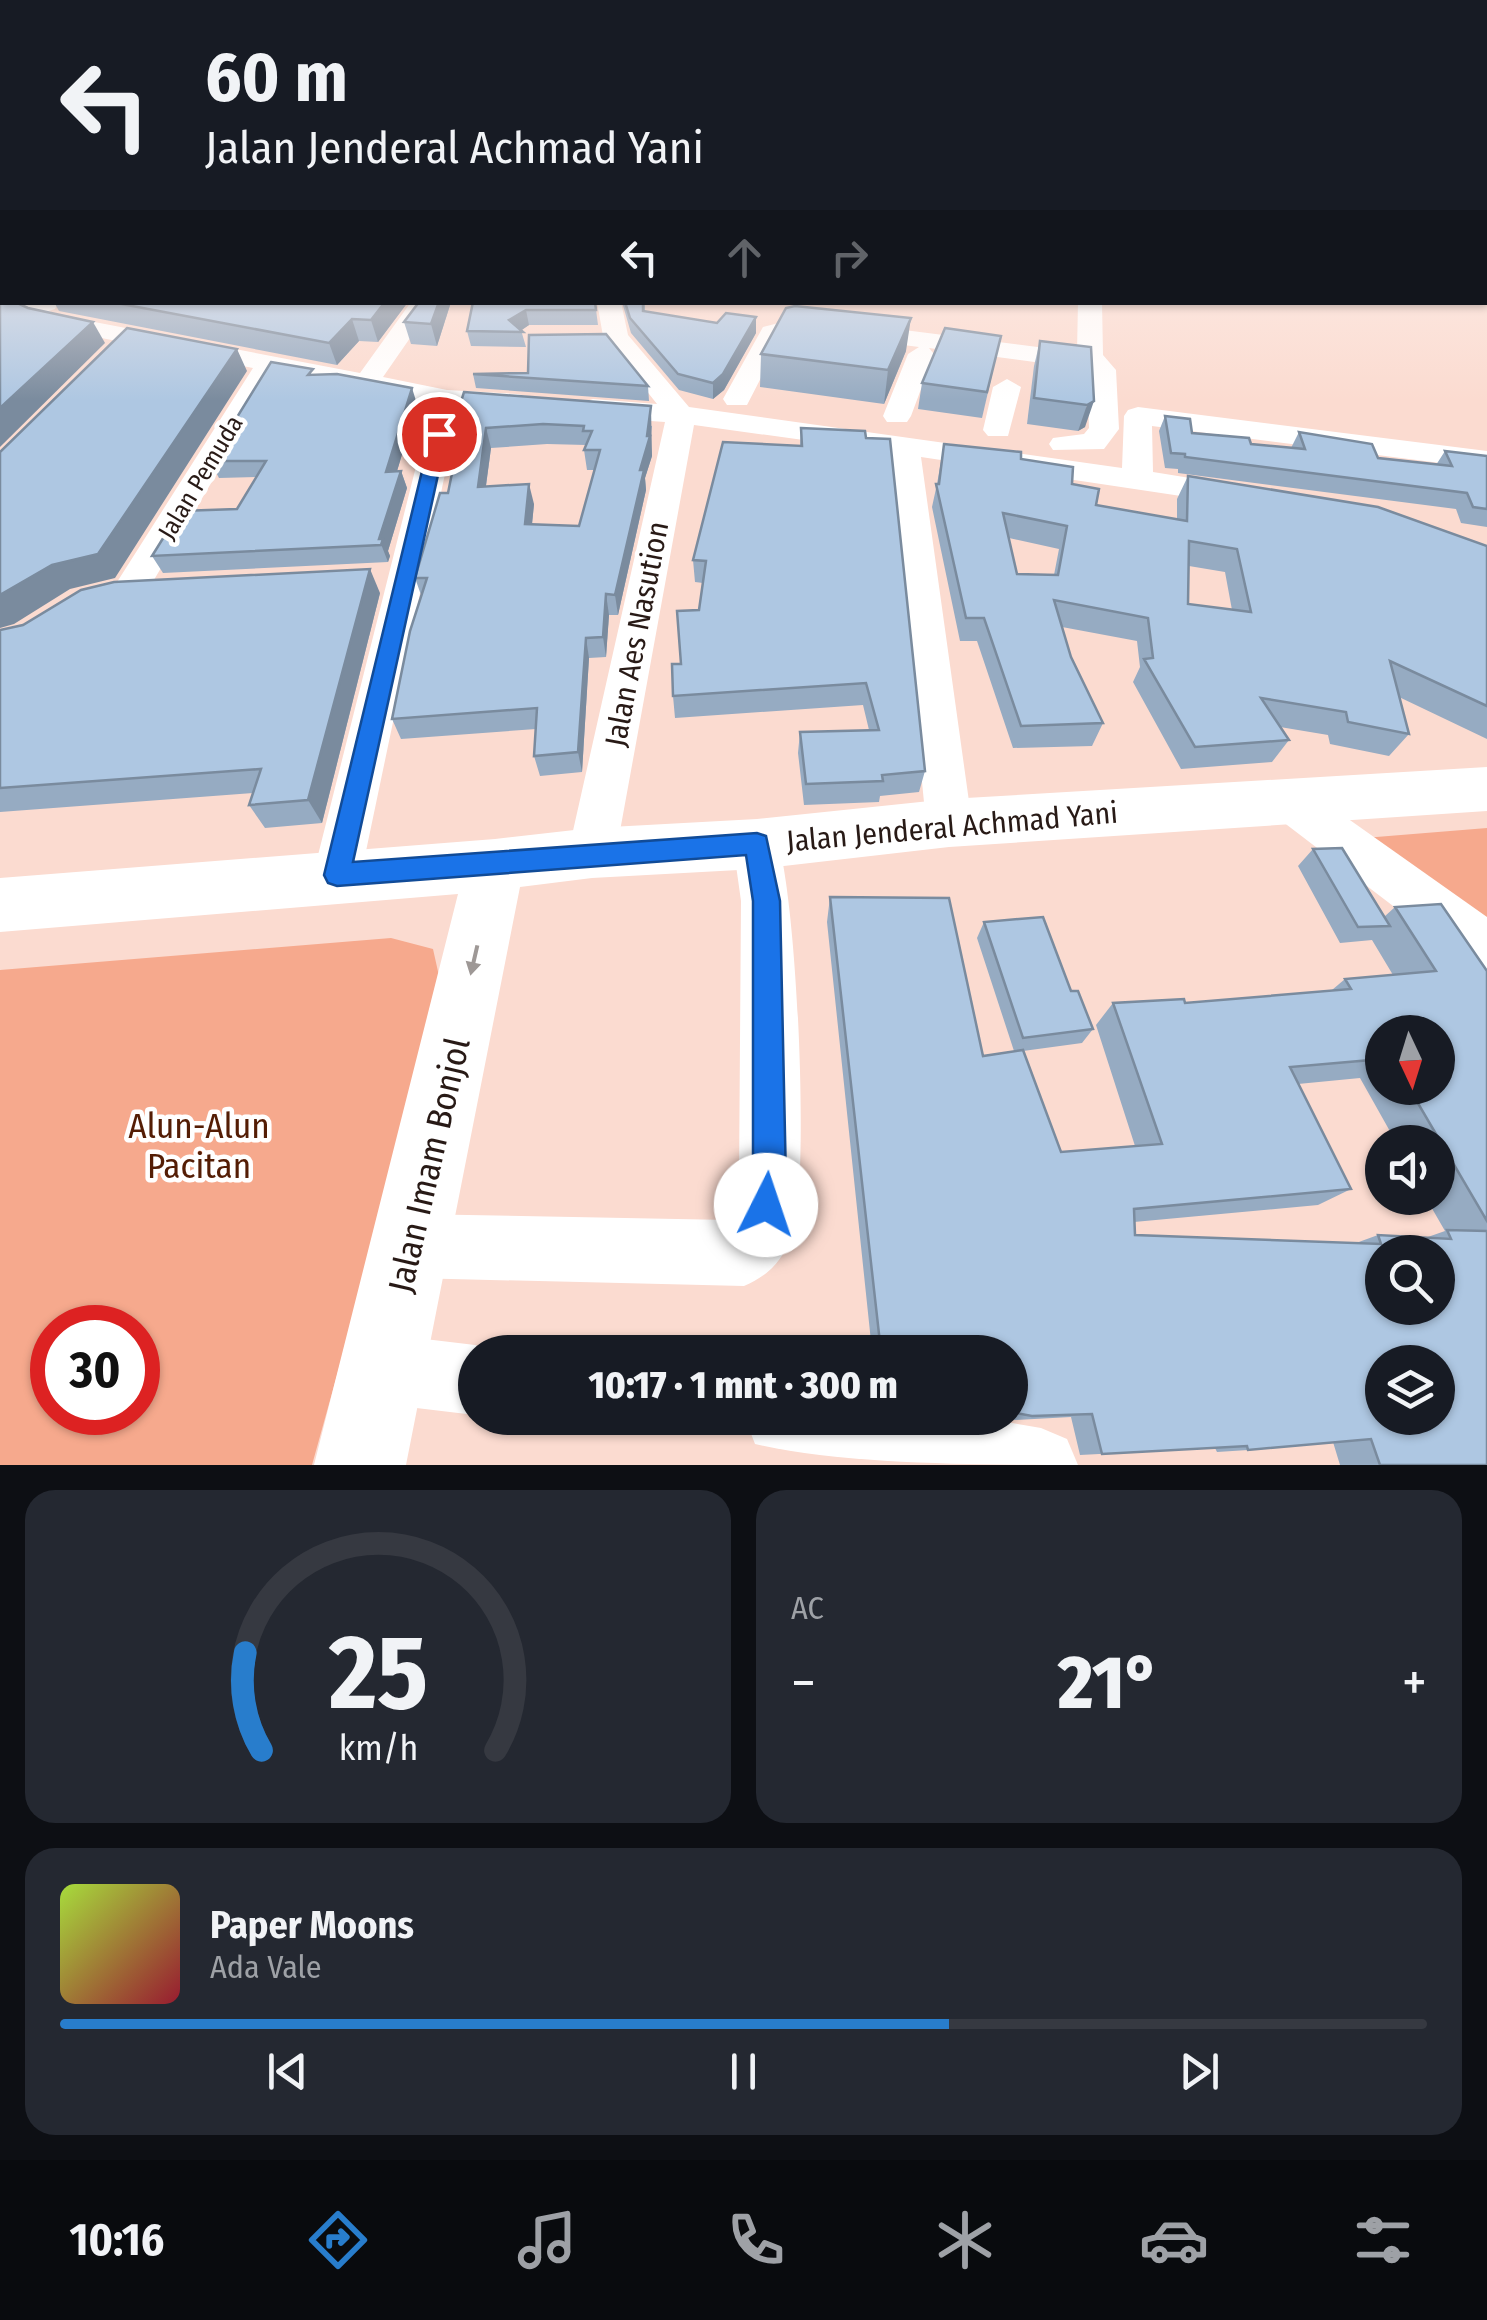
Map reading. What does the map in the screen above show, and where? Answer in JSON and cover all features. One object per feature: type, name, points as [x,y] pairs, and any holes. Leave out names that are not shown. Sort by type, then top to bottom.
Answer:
[{"type":"main road","name":"Jalan Jenderal Achmad Yani","points":[[0,905],[496,865],[592,853],[757,844],[949,823],[1487,789]]},
{"type":"main road","name":"Jalan Imam Bonjol","points":[[360,1465],[496,865]]},
{"type":"street","points":[[13,305],[52,321],[446,398],[681,416],[728,409],[752,396],[790,401],[901,431],[935,421]]},
{"type":"street","points":[[366,382],[421,305]]},
{"type":"street","points":[[609,305],[607,336],[681,416]]},
{"type":"street","points":[[728,409],[763,424],[901,431],[1070,457],[1093,443],[1104,429],[1104,370],[1092,350],[1090,305]]},
{"type":"street","points":[[728,409],[772,332],[802,324],[851,319],[1092,350]]},
{"type":"street","points":[[1058,334],[1092,350]]},
{"type":"street","points":[[106,362],[133,335]]},
{"type":"street","points":[[921,354],[901,431],[949,823]]},
{"type":"street","name":"Jalan Pemuda","points":[[170,588],[114,593],[269,363]]},
{"type":"street","points":[[998,430],[1007,388]]},
{"type":"street","points":[[337,875],[446,398]]},
{"type":"street","points":[[763,424],[790,401]]},
{"type":"street","name":"Jalan Aes Nasution","points":[[592,853],[681,416]]},
{"type":"street","points":[[1137,479],[1135,418],[1142,416],[1487,460]]},
{"type":"street","points":[[966,426],[998,430],[1137,479],[1263,498]]},
{"type":"street","points":[[368,579],[408,577]]},
{"type":"street","points":[[1290,802],[1487,947]]},
{"type":"street","points":[[410,1246],[744,1253],[762,1229],[770,1181],[766,901],[757,844]]},
{"type":"street","points":[[383,1369],[458,1378]]},
{"type":"street","points":[[875,1435],[1040,1465]]},
{"type":"green space","points":[[1487,828],[1487,930],[1364,838]]},
{"type":"green space","name":"Alun-Alun Pacitan","points":[[391,938],[433,949],[443,994],[312,1465],[0,1465],[0,970]]},
{"type":"building","points":[[0,305],[22,305],[93,322],[0,408]]},
{"type":"building","points":[[127,305],[383,305],[371,320],[352,319],[329,343]]},
{"type":"building","points":[[417,305],[438,305],[431,324],[404,322]]},
{"type":"building","points":[[472,305],[595,305],[596,310],[526,310],[509,320],[523,332],[467,331]]},
{"type":"building","points":[[626,305],[643,305],[643,311],[717,323],[726,313],[756,317],[723,374],[713,383],[678,374],[630,318]]},
{"type":"building","points":[[786,308],[911,318],[888,370],[761,354]]},
{"type":"building","points":[[127,328],[237,349],[98,554],[52,565],[0,595],[0,452]]},
{"type":"building","points":[[945,328],[1001,336],[987,392],[922,383]]},
{"type":"building","points":[[606,334],[648,386],[473,374],[528,373],[529,335]]},
{"type":"building","points":[[1040,341],[1091,347],[1094,401],[1087,405],[1034,398]]},
{"type":"building","points":[[271,362],[313,369],[308,375],[337,374],[412,388],[386,472],[401,471],[379,539],[383,539],[381,545],[152,556],[180,511],[237,509],[266,461],[210,461]]},
{"type":"building","points":[[464,392],[651,406],[650,436],[640,470],[644,470],[615,595],[606,594],[603,637],[586,638],[578,752],[534,756],[537,708],[392,719],[410,631],[427,578],[415,578],[440,493],[448,493],[461,429],[452,430]],"holes":[[[584,426],[583,431],[592,431],[584,450],[600,450],[579,526],[525,524],[529,484],[478,487],[486,428]]]},
{"type":"building","points":[[1165,416],[1190,419],[1192,433],[1249,438],[1251,444],[1305,449],[1299,432],[1372,444],[1378,458],[1452,466],[1445,451],[1487,456],[1487,509],[1473,507],[1467,493],[1171,453]]},
{"type":"building","points":[[801,428],[865,431],[866,438],[890,439],[925,771],[882,775],[883,781],[806,784],[800,732],[879,730],[866,683],[673,696],[672,664],[681,664],[677,611],[699,610],[706,561],[693,560],[723,442],[802,446]]},
{"type":"building","points":[[944,444],[1021,452],[1021,459],[1073,467],[1072,484],[1099,489],[1096,505],[1187,521],[1188,476],[1378,507],[1487,546],[1487,706],[1390,661],[1409,734],[1348,722],[1346,712],[1261,698],[1289,740],[1195,747],[1144,659],[1153,658],[1148,618],[1054,600],[1071,657],[1103,723],[1021,726],[984,618],[966,618],[939,484]],"holes":[[[1003,513],[1067,526],[1058,575],[1017,574]],[[1189,541],[1237,549],[1251,612],[1188,604]]]},
{"type":"building","points":[[370,569],[308,800],[249,805],[261,769],[0,788],[0,630],[23,625],[81,590],[114,582]]},
{"type":"building","points":[[1342,848],[1390,926],[1358,927],[1313,849]]},
{"type":"building","points":[[830,897],[949,898],[983,1056],[1023,1050],[1061,1152],[1162,1144],[1113,1003],[1184,999],[1185,1003],[1351,989],[1345,979],[1436,971],[1395,907],[1441,904],[1487,971],[1487,1221],[1455,1166],[1455,1125],[1431,1125],[1419,1105],[1455,1105],[1455,1015],[1365,1015],[1365,1060],[1290,1067],[1351,1189],[1134,1209],[1135,1235],[1365,1243],[1365,1325],[1455,1325],[1455,1235],[1449,1235],[1447,1230],[1487,1231],[1487,1465],[1380,1465],[1371,1439],[1248,1450],[1247,1446],[1102,1454],[1092,1414],[1028,1415],[1028,1335],[879,1335]]},
{"type":"building","points":[[1043,917],[1071,991],[1078,991],[1093,1029],[1023,1038],[984,922]]},
{"type":"route","points":[[439,434],[337,875],[496,865],[592,853],[757,844],[766,901],[770,1181],[766,1205]]}]
